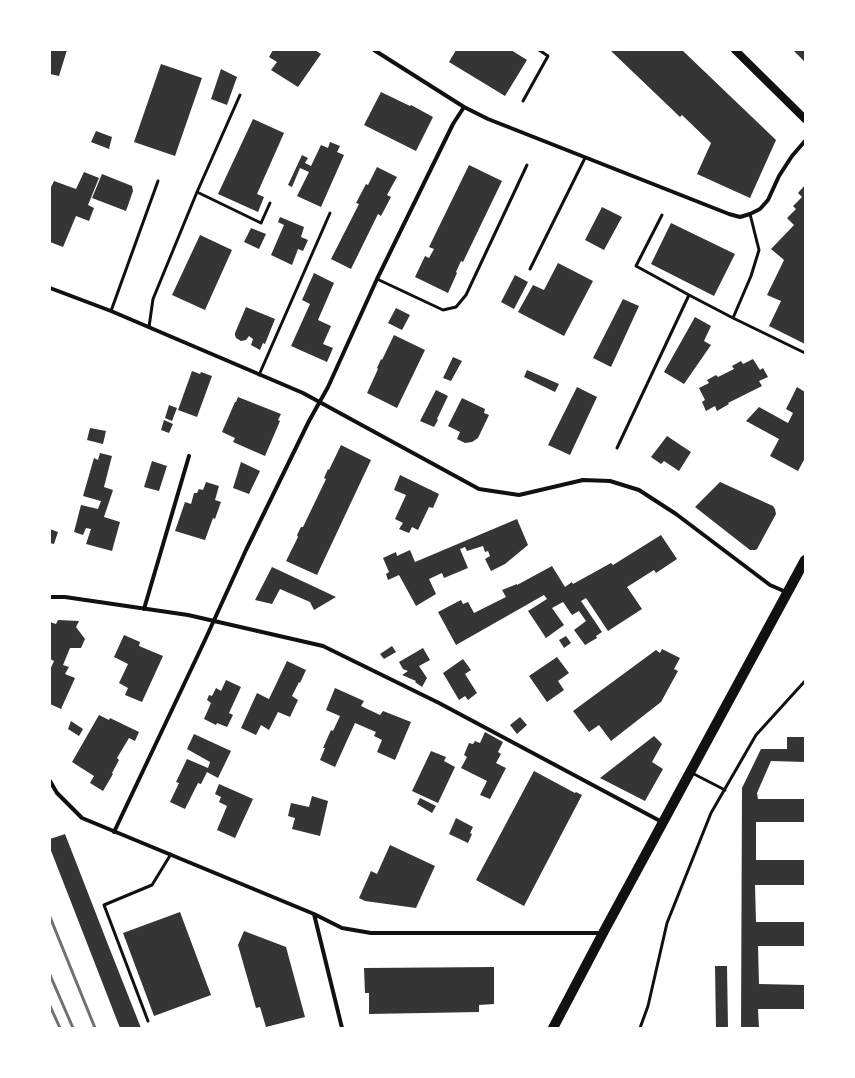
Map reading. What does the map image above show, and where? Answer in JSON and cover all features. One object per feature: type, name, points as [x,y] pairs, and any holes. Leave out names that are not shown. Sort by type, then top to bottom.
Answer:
[{"type":"main road","points":[[735,50],[805,119]]},
{"type":"main road","points":[[553,1028],[805,560]]},
{"type":"street","points":[[374,50],[464,107],[488,119],[729,214],[740,216],[750,214],[760,209],[768,200],[779,176],[792,156],[805,141]]},
{"type":"street","points":[[114,832],[246,550],[319,402],[328,387],[377,279],[453,124],[464,107]]},
{"type":"street","points":[[50,288],[111,311],[303,393],[479,490],[519,495],[583,480],[610,481],[639,490],[676,514],[770,585],[787,593]]},
{"type":"street","points":[[144,609],[189,456]]},
{"type":"street","points":[[50,597],[65,597],[188,615],[323,646],[438,702],[663,823]]},
{"type":"street","points":[[50,781],[57,793],[82,818],[314,914],[342,928],[371,933],[603,933]]},
{"type":"street","points":[[314,914],[342,1028]]},
{"type":"lane","points":[[523,101],[548,56],[539,50]]},
{"type":"lane","points":[[149,327],[153,299],[197,192],[240,95]]},
{"type":"lane","points":[[530,269],[585,158]]},
{"type":"lane","points":[[377,279],[443,310],[456,306],[466,296],[526,165]]},
{"type":"lane","points":[[111,311],[158,181]]},
{"type":"lane","points":[[197,192],[261,223],[270,203]]},
{"type":"lane","points":[[259,375],[330,212]]},
{"type":"lane","points":[[662,214],[636,266],[733,318],[805,353]]},
{"type":"lane","points":[[733,318],[751,276],[759,250],[750,214]]},
{"type":"lane","points":[[617,448],[689,295]]},
{"type":"lane","points":[[640,1028],[648,1006],[667,922],[711,813],[756,735],[805,681]]},
{"type":"lane","points":[[690,772],[725,790]]},
{"type":"lane","points":[[148,1021],[104,905],[152,885],[171,854]]},
{"type":"building","points":[[50,50],[67,50],[59,76],[50,74]]},
{"type":"building","points":[[273,50],[315,50],[321,54],[298,87],[271,70],[277,62],[269,57]]},
{"type":"building","points":[[456,50],[511,50],[527,60],[505,96],[449,62]]},
{"type":"building","points":[[610,50],[682,50],[776,140],[750,198],[697,174],[711,143],[682,115],[680,117]]},
{"type":"building","points":[[793,50],[805,50],[805,62]]},
{"type":"building","points":[[161,64],[202,78],[175,156],[134,142]]},
{"type":"building","points":[[221,69],[237,77],[227,105],[211,99]]},
{"type":"building","points":[[381,92],[410,106],[411,105],[433,117],[416,151],[364,125]]},
{"type":"building","points":[[253,119],[284,133],[257,194],[264,197],[258,212],[218,194]]},
{"type":"building","points":[[96,131],[112,137],[109,149],[91,142]]},
{"type":"building","points":[[330,142],[340,146],[337,152],[344,155],[321,207],[297,196],[309,172],[300,168],[292,187],[288,185],[302,155],[308,158],[305,163],[311,166],[321,145],[328,148]]},
{"type":"building","points":[[469,165],[502,181],[463,262],[461,261],[448,293],[415,277],[425,256],[429,258],[434,249],[429,247]]},
{"type":"building","points":[[377,167],[397,177],[387,195],[391,197],[381,216],[378,214],[351,269],[331,259],[359,204],[356,203],[366,184],[368,185]]},
{"type":"building","points":[[84,172],[99,178],[88,205],[94,208],[89,221],[76,216],[63,247],[50,242],[50,189],[54,181],[76,189]]},
{"type":"building","points":[[102,174],[132,186],[133,191],[126,211],[92,198]]},
{"type":"building","points":[[805,185],[805,344],[769,326],[781,301],[767,295],[784,260],[771,249],[794,225],[787,218],[796,209],[793,206],[802,197],[798,193]]},
{"type":"building","points":[[602,207],[622,217],[604,250],[585,240]]},
{"type":"building","points":[[280,217],[304,227],[301,237],[308,240],[303,251],[298,249],[292,265],[271,255],[284,225],[278,222]]},
{"type":"building","points":[[671,223],[735,254],[714,296],[651,264]]},
{"type":"building","points":[[251,228],[266,234],[259,249],[244,242]]},
{"type":"building","points":[[200,235],[232,250],[205,310],[172,295]]},
{"type":"building","points":[[558,263],[593,281],[564,336],[518,312],[533,285],[544,290]]},
{"type":"building","points":[[314,273],[334,283],[318,320],[331,326],[323,344],[333,348],[327,362],[291,346],[310,304],[302,300]]},
{"type":"building","points":[[515,275],[528,282],[514,309],[501,302]]},
{"type":"building","points":[[623,299],[639,306],[611,367],[593,358]]},
{"type":"building","points":[[246,307],[275,319],[265,344],[263,343],[260,350],[251,345],[253,339],[249,336],[246,340],[241,341],[236,338],[235,335]]},
{"type":"building","points":[[396,308],[410,315],[402,330],[388,323]]},
{"type":"building","points":[[695,317],[711,326],[704,341],[711,345],[684,384],[664,372]]},
{"type":"building","points":[[394,335],[425,350],[397,408],[367,393],[381,359],[382,360]]},
{"type":"building","points":[[453,357],[462,361],[451,381],[443,378]]},
{"type":"building","points":[[753,359],[760,370],[763,368],[768,377],[759,381],[762,386],[728,403],[729,404],[717,411],[715,406],[706,411],[702,402],[705,400],[699,388],[709,383],[707,380],[716,375],[718,377],[734,369],[732,366],[741,361],[743,364]]},
{"type":"building","points":[[527,370],[559,384],[555,392],[524,377]]},
{"type":"building","points":[[192,371],[200,374],[201,372],[212,376],[197,417],[178,410]]},
{"type":"building","points":[[577,387],[597,397],[570,455],[548,445]]},
{"type":"building","points":[[797,387],[805,392],[805,458],[798,471],[770,456],[779,439],[746,421],[759,407],[788,423],[793,413],[786,409]]},
{"type":"building","points":[[436,390],[448,396],[434,427],[420,421]]},
{"type":"building","points":[[238,397],[281,414],[278,420],[280,421],[265,456],[233,442],[235,438],[222,432]]},
{"type":"building","points":[[462,398],[485,409],[484,413],[489,415],[478,438],[472,442],[465,443],[457,439],[460,432],[448,426]]},
{"type":"building","points":[[169,405],[177,408],[172,421],[165,418]]},
{"type":"building","points":[[164,420],[173,424],[169,433],[161,430]]},
{"type":"building","points":[[90,428],[106,431],[103,444],[87,440]]},
{"type":"building","points":[[667,436],[691,452],[679,471],[664,461],[661,464],[651,457]]},
{"type":"building","points":[[341,445],[371,460],[317,575],[286,561],[298,537],[297,535],[301,527],[303,527],[326,479],[324,478],[328,469],[329,470]]},
{"type":"building","points":[[100,453],[112,456],[104,487],[113,490],[104,517],[120,522],[112,551],[86,544],[91,529],[86,528],[83,535],[74,532],[81,505],[98,509],[101,501],[83,496],[94,458],[98,460]]},
{"type":"building","points":[[152,461],[167,466],[159,491],[144,487]]},
{"type":"building","points":[[241,462],[260,471],[249,494],[233,488]]},
{"type":"building","points":[[400,475],[439,494],[433,508],[429,507],[418,530],[412,527],[409,533],[399,529],[403,523],[395,519],[406,495],[394,490]]},
{"type":"building","points":[[206,482],[219,486],[215,500],[221,502],[205,540],[175,531],[185,502],[191,504],[194,493],[197,493],[199,489],[203,490]]},
{"type":"building","points":[[720,482],[773,506],[775,509],[776,514],[757,549],[750,550],[695,507]]},
{"type":"building","points":[[517,519],[528,545],[505,564],[491,571],[485,559],[490,556],[488,551],[485,552],[483,546],[467,551],[465,547],[460,549],[468,568],[444,578],[442,573],[429,579],[436,594],[416,606],[399,575],[388,580],[386,574],[389,572],[383,558],[396,552],[397,556],[410,550],[415,562]]},
{"type":"building","points":[[50,529],[58,532],[54,544],[50,543]]},
{"type":"building","points":[[661,535],[677,559],[656,573],[654,570],[627,587],[642,609],[608,631],[586,598],[581,601],[602,632],[596,636],[597,638],[585,645],[574,630],[586,621],[579,611],[572,615],[563,602],[552,608],[564,625],[546,638],[528,611],[547,599],[544,595],[456,645],[438,612],[461,600],[463,604],[468,602],[474,613],[506,597],[502,590],[517,585],[552,566],[565,587],[611,563],[613,565]]},
{"type":"building","points":[[272,567],[336,597],[314,610],[310,602],[280,589],[272,604],[255,600]]},
{"type":"building","points":[[58,620],[79,621],[76,627],[85,639],[81,648],[70,648],[63,665],[69,667],[65,674],[75,678],[61,709],[50,704],[50,670],[54,661],[50,659],[50,622],[56,624]]},
{"type":"building","points":[[124,635],[140,642],[139,646],[163,656],[142,702],[125,695],[128,688],[119,683],[128,664],[114,657]]},
{"type":"building","points":[[566,636],[571,643],[564,648],[559,640]]},
{"type":"building","points":[[392,646],[396,652],[384,659],[380,654]]},
{"type":"building","points":[[423,648],[430,660],[419,666],[427,678],[422,687],[415,682],[416,681],[402,675],[408,671],[403,669],[399,662]]},
{"type":"building","points":[[662,649],[680,658],[674,669],[678,671],[661,702],[611,741],[599,725],[589,732],[573,711],[656,650],[660,653]]},
{"type":"building","points":[[557,657],[569,673],[558,681],[564,690],[547,702],[529,676]]},
{"type":"building","points":[[463,659],[471,670],[465,674],[477,693],[468,700],[465,696],[459,700],[443,673]]},
{"type":"building","points":[[287,661],[306,670],[292,696],[298,700],[290,717],[278,712],[269,730],[261,725],[256,735],[241,728],[257,693],[269,699]]},
{"type":"building","points":[[226,680],[241,687],[229,713],[233,715],[227,727],[217,723],[216,725],[204,719],[211,703],[207,700],[209,695],[212,696],[216,688],[221,691]]},
{"type":"building","points":[[335,688],[364,701],[361,706],[380,715],[383,711],[411,722],[395,760],[377,752],[382,740],[374,736],[376,732],[355,723],[335,767],[320,760],[325,748],[323,748],[331,730],[333,731],[340,716],[326,710]]},
{"type":"building","points":[[99,715],[109,720],[110,718],[139,732],[135,741],[129,738],[117,758],[119,760],[103,791],[90,783],[94,776],[72,762]]},
{"type":"building","points":[[520,717],[527,725],[517,734],[510,725]]},
{"type":"building","points":[[71,721],[83,729],[79,736],[68,729]]},
{"type":"building","points":[[485,732],[503,742],[498,752],[501,754],[496,763],[506,768],[490,799],[480,795],[487,781],[461,768],[467,757],[464,755],[469,743],[473,744],[475,741],[480,743]]},
{"type":"building","points":[[194,734],[231,751],[218,778],[207,772],[201,784],[198,783],[185,809],[170,802],[179,783],[176,782],[187,759],[208,768],[210,762],[187,749]]},
{"type":"building","points":[[654,736],[662,744],[652,762],[663,769],[645,801],[600,778]]},
{"type":"building","points":[[787,737],[805,737],[805,762],[771,761],[757,793],[758,799],[805,799],[805,822],[756,822],[756,860],[805,860],[805,885],[755,885],[756,922],[805,922],[805,946],[758,946],[759,984],[805,985],[805,1009],[758,1009],[759,1028],[741,1028],[742,788],[761,749],[787,749]]},
{"type":"building","points":[[431,751],[446,757],[444,761],[455,767],[438,803],[412,791]]},
{"type":"building","points":[[534,771],[575,793],[576,792],[582,795],[524,906],[476,880]]},
{"type":"building","points":[[219,784],[253,799],[235,838],[217,830],[227,806],[219,802],[221,797],[215,794]]},
{"type":"building","points":[[312,796],[328,801],[320,836],[292,829],[295,818],[288,816],[291,803],[309,807]]},
{"type":"building","points":[[420,798],[436,806],[432,813],[417,804]]},
{"type":"building","points":[[456,818],[473,827],[468,843],[449,834]]},
{"type":"building","points":[[65,834],[141,1028],[120,1028],[50,848],[50,839]]},
{"type":"building","points":[[390,845],[435,866],[416,908],[365,901],[359,898],[371,871],[377,874]]},
{"type":"building","points":[[180,912],[211,995],[154,1016],[123,933]]},
{"type":"building","points":[[244,931],[286,947],[305,1017],[266,1027],[260,1007],[256,1008],[238,945]]},
{"type":"building","points":[[715,966],[727,966],[728,1028],[716,1028]]},
{"type":"building","points":[[494,967],[494,1004],[479,1005],[479,1012],[369,1014],[369,993],[365,993],[364,968]]},
{"type":"railway","points":[[50,917],[95,1028]]},
{"type":"railway","points":[[50,975],[73,1028]]},
{"type":"railway","points":[[50,1006],[60,1028]]}]
